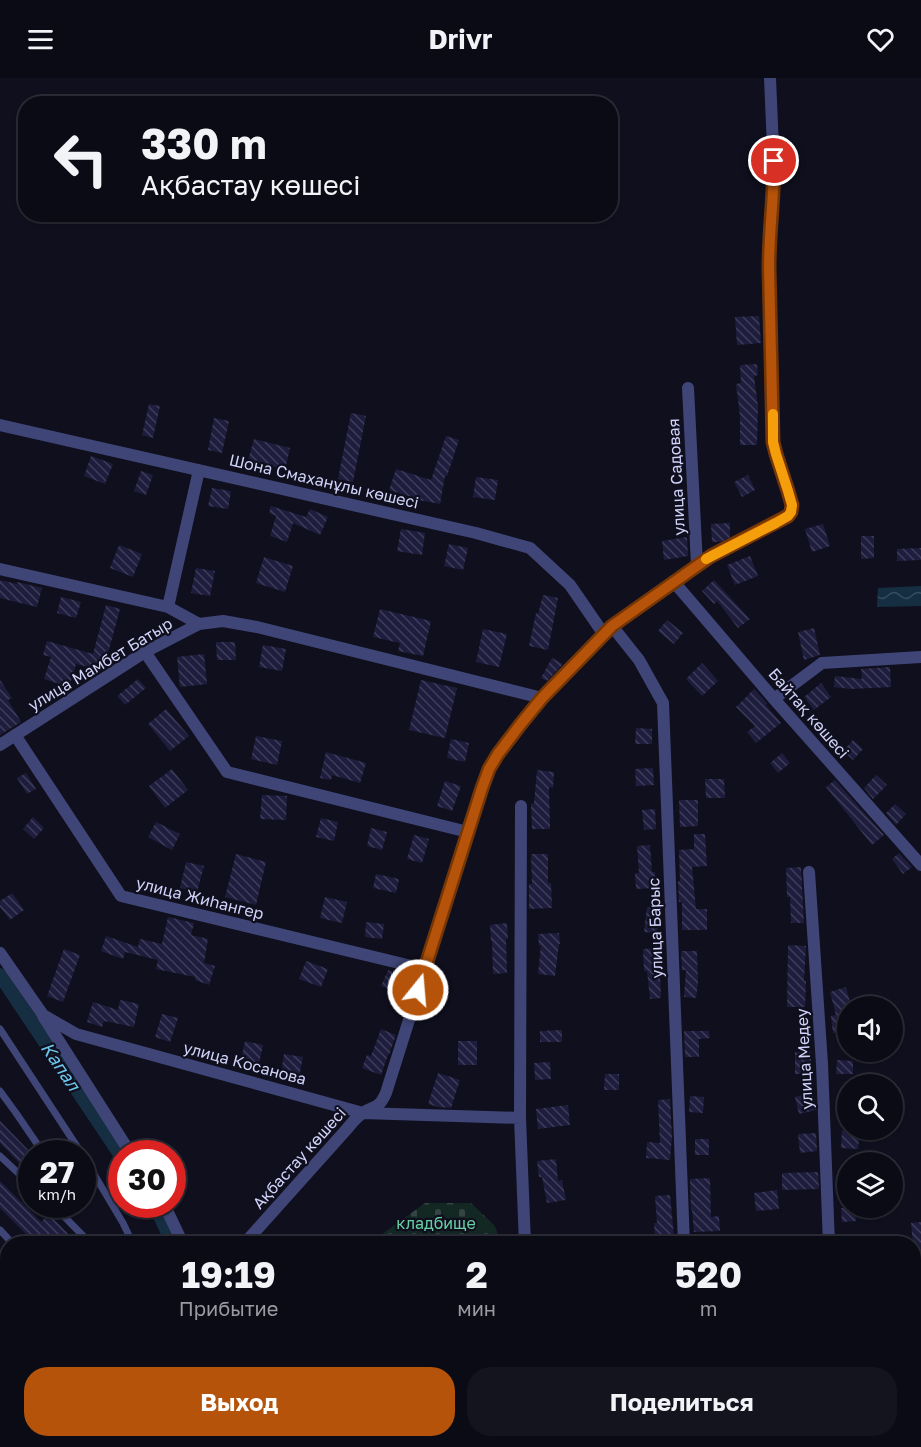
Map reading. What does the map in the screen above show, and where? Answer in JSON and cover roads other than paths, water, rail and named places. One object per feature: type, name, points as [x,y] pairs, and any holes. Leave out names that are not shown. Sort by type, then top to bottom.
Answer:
[{"type":"street","name":"Ақбастау көшесі","points":[[251,1236],[346,1130],[363,1113],[378,1106],[386,1093],[482,788],[498,754],[542,698],[608,629],[711,556],[776,523],[791,512],[792,505],[773,442],[769,267],[774,166],[770,78]]},
{"type":"street","name":"улица Садовая","points":[[688,388],[697,565]]},
{"type":"street","name":"Шона Смаханұлы көшесі","points":[[0,425],[476,533],[530,548],[570,585],[608,629]]},
{"type":"street","points":[[168,607],[199,470]]},
{"type":"street","points":[[0,569],[168,607],[199,624]]},
{"type":"street","name":"Байтақ көшесі","points":[[674,582],[921,865]]},
{"type":"street","name":"улица Мамбет Батыр","points":[[0,745],[145,652],[199,624],[224,621],[257,627],[542,698]]},
{"type":"street","name":"улица Барыс","points":[[608,629],[639,660],[663,703],[684,1236]]},
{"type":"street","points":[[145,652],[227,772],[468,832]]},
{"type":"street","points":[[774,699],[822,663],[921,657]]},
{"type":"street","name":"улица Жиhангер","points":[[15,735],[121,896],[424,969]]},
{"type":"street","points":[[521,806],[520,1118],[525,1236]]},
{"type":"street","name":"улица Медеу","points":[[810,872],[822,1064],[829,1236]]},
{"type":"street","name":"улица Косанова","points":[[0,953],[43,1015],[76,1034],[363,1113],[520,1118]]},
{"type":"street","points":[[43,1015],[122,1140]]},
{"type":"street","points":[[171,1218],[179,1236]]},
{"type":"lane","points":[[0,1029],[73,1140]]},
{"type":"lane","points":[[0,1091],[34,1140]]},
{"type":"lane","points":[[0,1156],[18,1172]]},
{"type":"lane","points":[[96,1178],[129,1236]]},
{"type":"lane","points":[[66,1218],[84,1236]]},
{"type":"water","points":[[921,586],[921,606],[877,607],[878,588]]},
{"type":"waterway","name":"Капал","points":[[0,975],[111,1140]]},
{"type":"waterway","name":"Капал","points":[[161,1218],[169,1236]]},
{"type":"park label","name":"кладбище","points":[[436,1223]]}]
